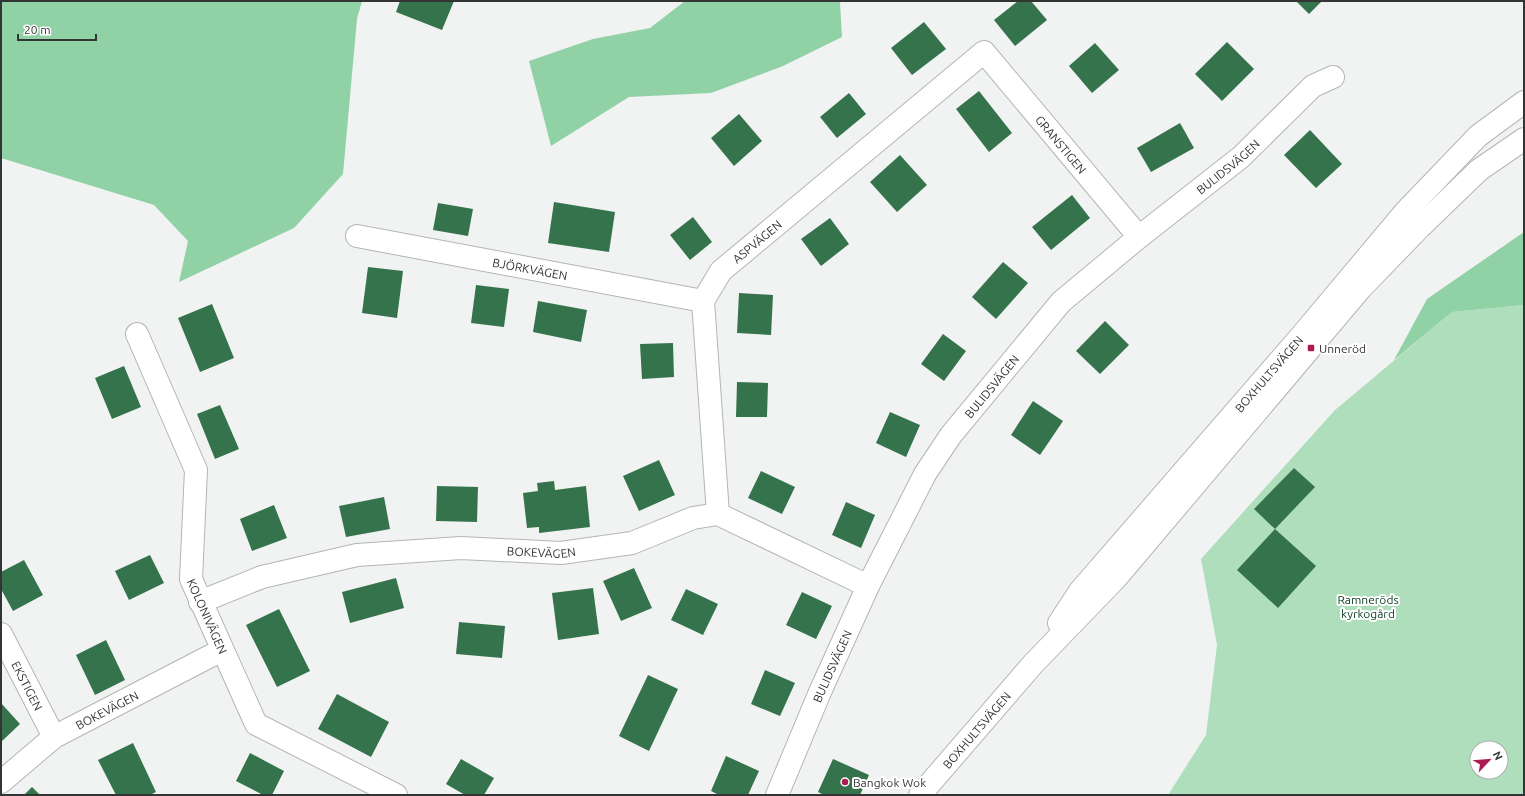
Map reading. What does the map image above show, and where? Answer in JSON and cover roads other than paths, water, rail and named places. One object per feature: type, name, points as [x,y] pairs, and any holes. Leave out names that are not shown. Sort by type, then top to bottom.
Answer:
[{"type":"street","name":"GRANSTIGEN","points":[[984,52],[1139,237]]},
{"type":"street","name":"ASPVÄGEN","points":[[703,300],[721,271],[984,52]]},
{"type":"street","name":"BULIDSVÄGEN","points":[[778,795],[820,692],[868,586],[925,474],[950,435],[1062,302],[1139,237],[1241,157],[1313,86],[1333,77]]},
{"type":"street","name":"BOXHULTSVÄGEN","points":[[1032,664],[1080,591],[1302,335],[1406,211],[1478,136],[1524,102]]},
{"type":"street","name":"BOXHULTSVÄGEN","points":[[920,795],[1032,664],[1118,577],[1361,288],[1420,227],[1479,170],[1524,139]]},
{"type":"street","name":"BJÖRKVÄGEN","points":[[356,236],[703,300]]},
{"type":"street","points":[[703,300],[718,514],[868,586]]},
{"type":"street","name":"KOLONIVÄGEN","points":[[137,334],[196,470],[190,579],[256,724],[396,795]]},
{"type":"street","name":"BOKEVÄGEN","points":[[200,602],[262,578],[358,555],[461,548],[560,553],[632,543],[693,518],[718,514]]},
{"type":"street","name":"EKSTIGEN","points":[[1,634],[54,737]]},
{"type":"street","name":"BOKEVÄGEN","points":[[1,782],[54,737],[222,650]]},
{"type":"place","name":"Unneröd","points":[[1311,348]]},
{"type":"place","name":"Bangkok Wok","points":[[845,782]]},
{"type":"park label","name":"Ramneröds kyrkogård","points":[[1368,606]]}]
